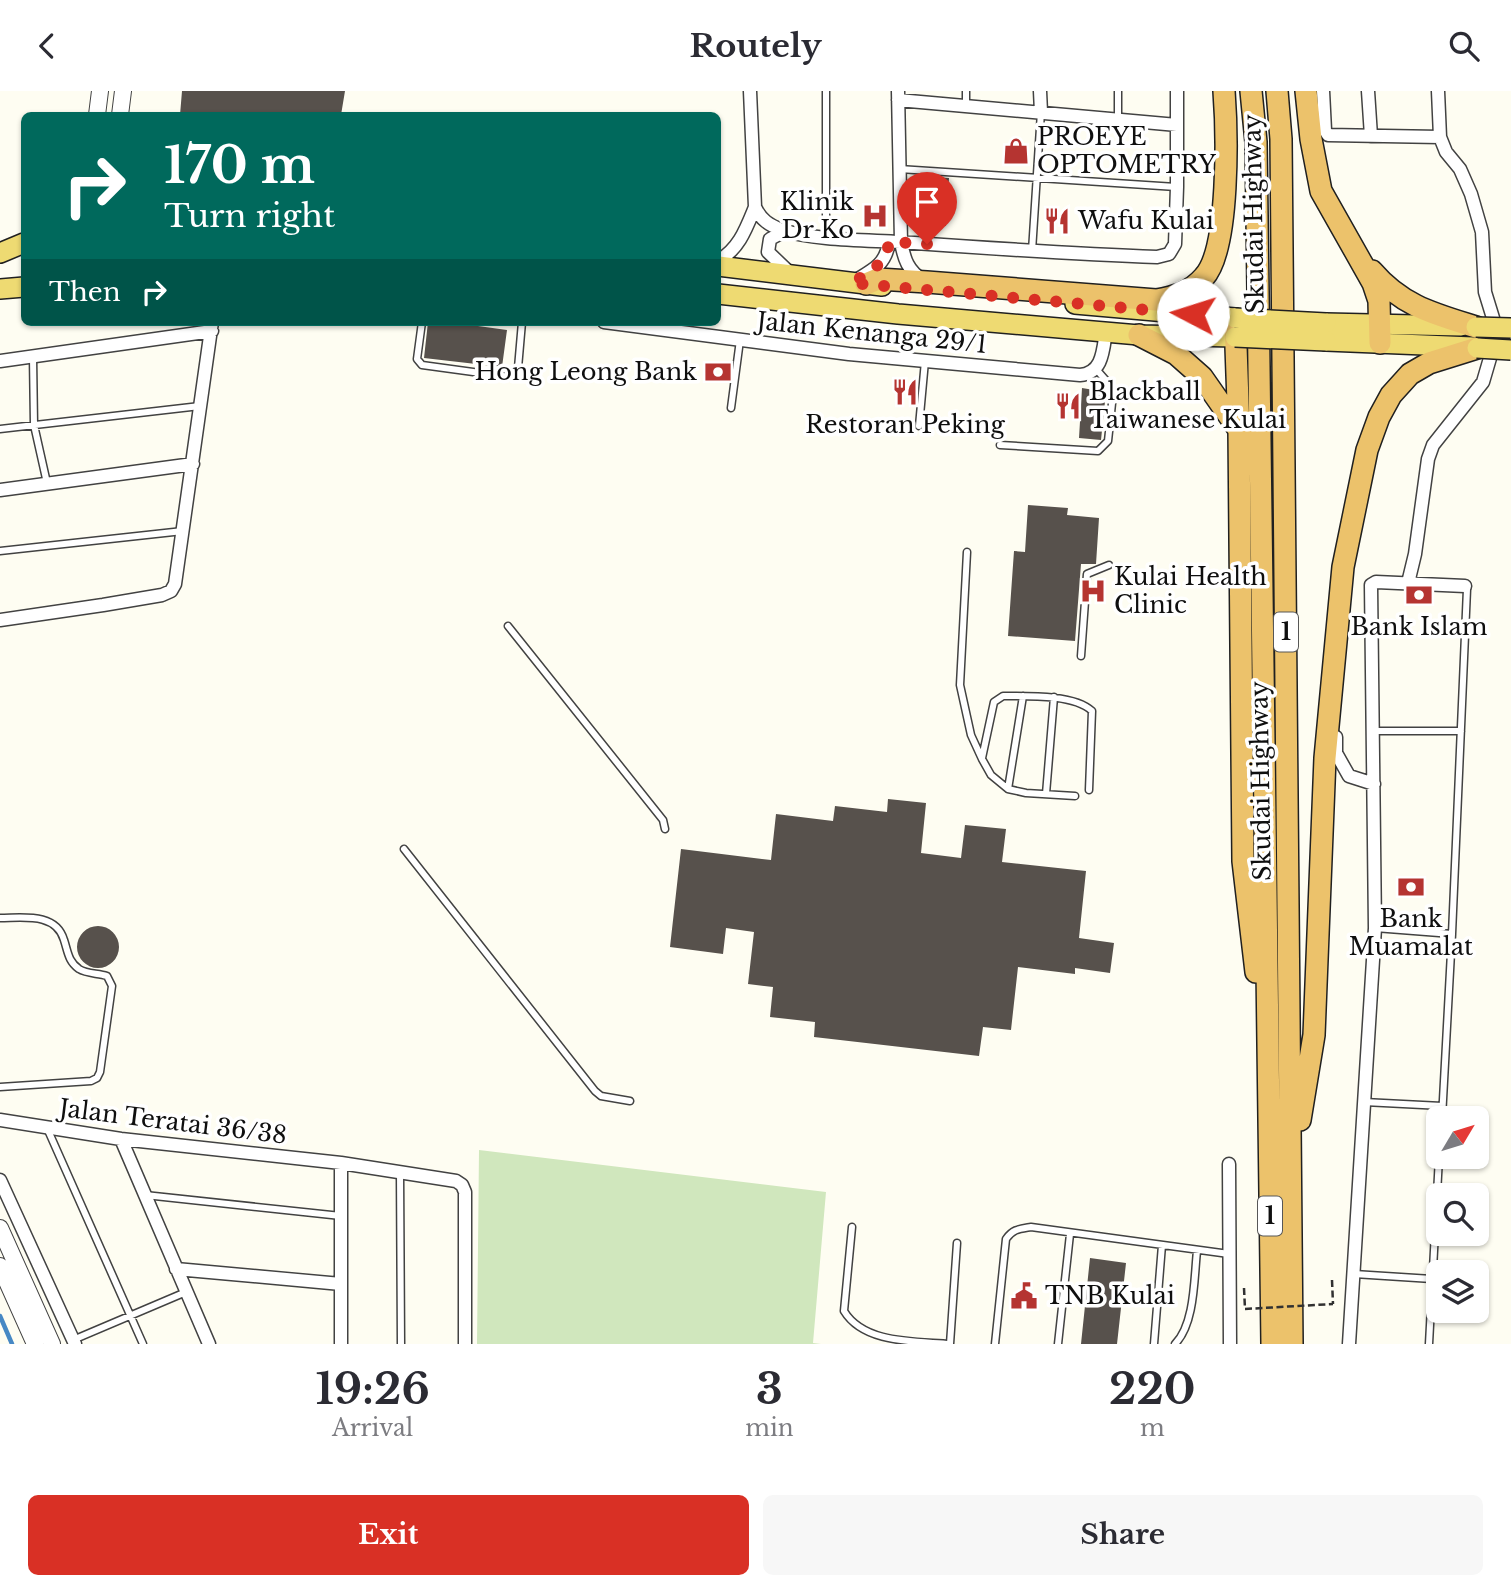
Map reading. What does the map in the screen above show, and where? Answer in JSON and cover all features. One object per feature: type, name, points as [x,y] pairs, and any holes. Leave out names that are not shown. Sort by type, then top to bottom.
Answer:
[{"type":"highway","points":[[859,284],[878,279],[1156,300],[1174,297],[1190,289],[1206,276],[1220,237],[1227,137],[1224,91]]},
{"type":"highway","name":"1","points":[[1251,91],[1256,156],[1272,1344]]},
{"type":"highway","name":"Skudai Highway","points":[[1277,91],[1281,139],[1292,1344]]},
{"type":"highway","points":[[1306,91],[1311,139],[1321,191],[1373,283],[1379,300],[1380,333]]},
{"type":"highway","points":[[1357,254],[1388,289],[1422,310],[1477,337]]},
{"type":"highway","points":[[1235,327],[1239,430],[1243,861],[1269,1088]]},
{"type":"highway","points":[[1139,335],[1176,355],[1202,377],[1239,430]]},
{"type":"highway","points":[[1290,1173],[1314,1034],[1325,758],[1343,567],[1367,450],[1379,417],[1391,395],[1410,374],[1477,337]]},
{"type":"main road","points":[[0,254],[21,244]]},
{"type":"main road","points":[[0,254],[21,250]]},
{"type":"main road","points":[[721,264],[794,276],[1235,327],[1477,337],[1511,349]]},
{"type":"main road","points":[[0,289],[21,287]]},
{"type":"main road","points":[[721,294],[898,314],[1139,335],[1235,327]]},
{"type":"main road","points":[[1477,337],[1511,328]]},
{"type":"street","points":[[97,112],[100,91]]},
{"type":"street","points":[[120,112],[123,91]]},
{"type":"street","points":[[750,91],[755,207],[766,223],[785,231],[826,237],[1032,253],[1163,256],[1169,254],[1175,244],[1177,91]]},
{"type":"street","points":[[1040,91],[1041,112]]},
{"type":"street","points":[[1323,91],[1325,130],[1328,135],[1440,137]]},
{"type":"street","points":[[1368,91],[1371,137]]},
{"type":"street","points":[[1408,583],[1415,554],[1428,459],[1433,445],[1483,381],[1495,341],[1493,318],[1485,292],[1482,232],[1466,182],[1460,169],[1446,152],[1440,137],[1438,91]]},
{"type":"street","points":[[927,282],[914,275],[895,242],[899,169],[898,95],[966,106],[1177,125]]},
{"type":"street","points":[[721,260],[736,247],[755,207]]},
{"type":"street","points":[[785,231],[770,239],[768,252],[794,276]]},
{"type":"street","points":[[859,284],[880,264],[895,242]]},
{"type":"street","points":[[0,361],[212,326],[175,584],[171,591],[162,595],[0,620]]},
{"type":"street","name":"Jalan Kenanga 29/1","points":[[634,326],[925,361],[1080,375],[1096,369]]},
{"type":"street","points":[[1096,369],[1101,359],[1106,331]]},
{"type":"street","points":[[0,490],[193,464]]},
{"type":"street","points":[[1349,1344],[1375,928],[1371,586],[1376,582],[1465,586]]},
{"type":"street","points":[[1339,625],[1336,753],[1349,776],[1374,784]]},
{"type":"street","name":"Jalan Teratai 36/38","points":[[0,1120],[121,1139],[341,1163],[456,1181],[462,1185],[465,1192],[465,1344]]},
{"type":"street","points":[[121,1139],[209,1344]]},
{"type":"street","points":[[341,1163],[341,1344]]},
{"type":"street","points":[[1229,1164],[1230,1344]]},
{"type":"street","points":[[0,1179],[74,1342]]},
{"type":"street","points":[[0,1228],[52,1344]]},
{"type":"street","points":[[0,1266],[35,1344]]},
{"type":"street","points":[[176,1269],[341,1284]]},
{"type":"lane","points":[[826,91],[826,237]]},
{"type":"lane","points":[[966,91],[966,106]]},
{"type":"lane","points":[[1118,91],[1118,119]]},
{"type":"lane","points":[[1032,253],[1041,112]]},
{"type":"lane","points":[[899,169],[1177,187]]},
{"type":"lane","points":[[421,326],[417,359],[422,365],[510,377],[515,376],[518,368],[522,326]]},
{"type":"lane","points":[[731,408],[740,340]]},
{"type":"lane","points":[[33,357],[34,425],[48,485]]},
{"type":"lane","points":[[919,426],[925,361]]},
{"type":"lane","points":[[1000,445],[1098,451],[1104,447],[1108,441],[1113,394],[1110,385],[1096,369]]},
{"type":"lane","points":[[0,429],[201,406]]},
{"type":"lane","points":[[0,551],[183,531]]},
{"type":"lane","points":[[967,552],[960,685],[971,735],[991,775],[1008,789],[1026,793],[1075,796]]},
{"type":"lane","points":[[1080,656],[1087,574],[1109,565]]},
{"type":"lane","points":[[1364,1102],[1442,1106],[1461,731],[1465,586]]},
{"type":"lane","points":[[508,626],[663,820],[665,829]]},
{"type":"lane","points":[[982,759],[994,702],[1003,696],[1054,697],[1086,706],[1092,711],[1089,790]]},
{"type":"lane","points":[[1008,789],[1023,696]]},
{"type":"lane","points":[[1046,794],[1054,697]]},
{"type":"lane","points":[[1373,731],[1461,731]]},
{"type":"lane","points":[[404,849],[595,1091],[601,1096],[630,1101]]},
{"type":"lane","points":[[0,918],[36,918],[53,924],[59,930],[67,953],[77,967],[107,976],[111,986],[97,1078],[92,1081],[0,1087]]},
{"type":"lane","points":[[1375,928],[1452,934]]},
{"type":"lane","points":[[47,1128],[142,1344]]},
{"type":"lane","points":[[1433,1260],[1438,1169]]},
{"type":"lane","points":[[400,1172],[401,1344]]},
{"type":"lane","points":[[145,1195],[341,1216]]},
{"type":"lane","points":[[852,1227],[844,1311],[850,1321],[880,1338],[950,1344],[957,1243]]},
{"type":"lane","points":[[995,1344],[1006,1239],[1011,1232],[1031,1227],[1228,1254]]},
{"type":"lane","points":[[1058,1344],[1070,1234]]},
{"type":"lane","points":[[1154,1344],[1162,1245]]},
{"type":"lane","points":[[1175,1344],[1182,1337],[1188,1323],[1197,1251]]},
{"type":"lane","points":[[1353,1274],[1426,1279]]},
{"type":"lane","points":[[74,1342],[186,1292]]},
{"type":"lane","points":[[1429,1344],[1430,1323]]},
{"type":"path","points":[[1243,1281],[1245,1309],[1334,1304],[1332,1280]]},
{"type":"green space","points":[[479,1150],[826,1192],[813,1343],[821,1344],[477,1344]]},
{"type":"building","points":[[182,91],[345,91],[342,112],[180,112]]},
{"type":"building","points":[[916,176],[949,178],[946,226],[921,224],[914,213]]},
{"type":"building","points":[[428,326],[478,326],[507,330],[502,367],[424,358]]},
{"type":"building","points":[[1082,388],[1106,392],[1101,440],[1079,438]]},
{"type":"building","points":[[1028,505],[1068,508],[1067,515],[1099,518],[1096,564],[1081,564],[1075,641],[1008,636],[1014,551],[1025,552]]},
{"type":"building","points":[[888,799],[926,803],[921,853],[961,858],[965,825],[1006,829],[1002,862],[1086,871],[1079,938],[1114,943],[1110,973],[1075,968],[1075,974],[1018,967],[1011,1030],[983,1027],[979,1056],[814,1037],[815,1022],[770,1017],[773,987],[748,984],[754,932],[726,928],[723,954],[670,947],[681,849],[771,860],[776,814],[833,821],[835,806],[887,812]]},
{"type":"building","points":[[98,926],[113,932],[119,947],[113,962],[98,968],[83,962],[77,947],[83,932]]},
{"type":"building","points":[[1090,1258],[1126,1263],[1117,1344],[1081,1344]]},
{"type":"waterway","points":[[0,1316],[12,1344]]},
{"type":"place","name":"PROEYE OPTOMETRY","points":[[1016,151]]},
{"type":"place","name":"Klinik Dr Ko","points":[[875,216]]},
{"type":"place","name":"Wafu Kulai","points":[[1057,221]]},
{"type":"place","name":"Hong Leong Bank","points":[[718,372]]},
{"type":"place","name":"Restoran Peking","points":[[905,392]]},
{"type":"place","name":"Blackball Taiwanese Kulai","points":[[1068,406]]},
{"type":"place","name":"Kulai Health Clinic","points":[[1093,591]]},
{"type":"place","name":"Bank Islam","points":[[1419,595]]},
{"type":"place","name":"Bank Muamalat","points":[[1411,887]]},
{"type":"place","name":"TNB Kulai","points":[[1024,1296]]},
{"type":"route","points":[[927,244],[889,242],[887,254],[880,264],[851,283],[1193,314]]}]
